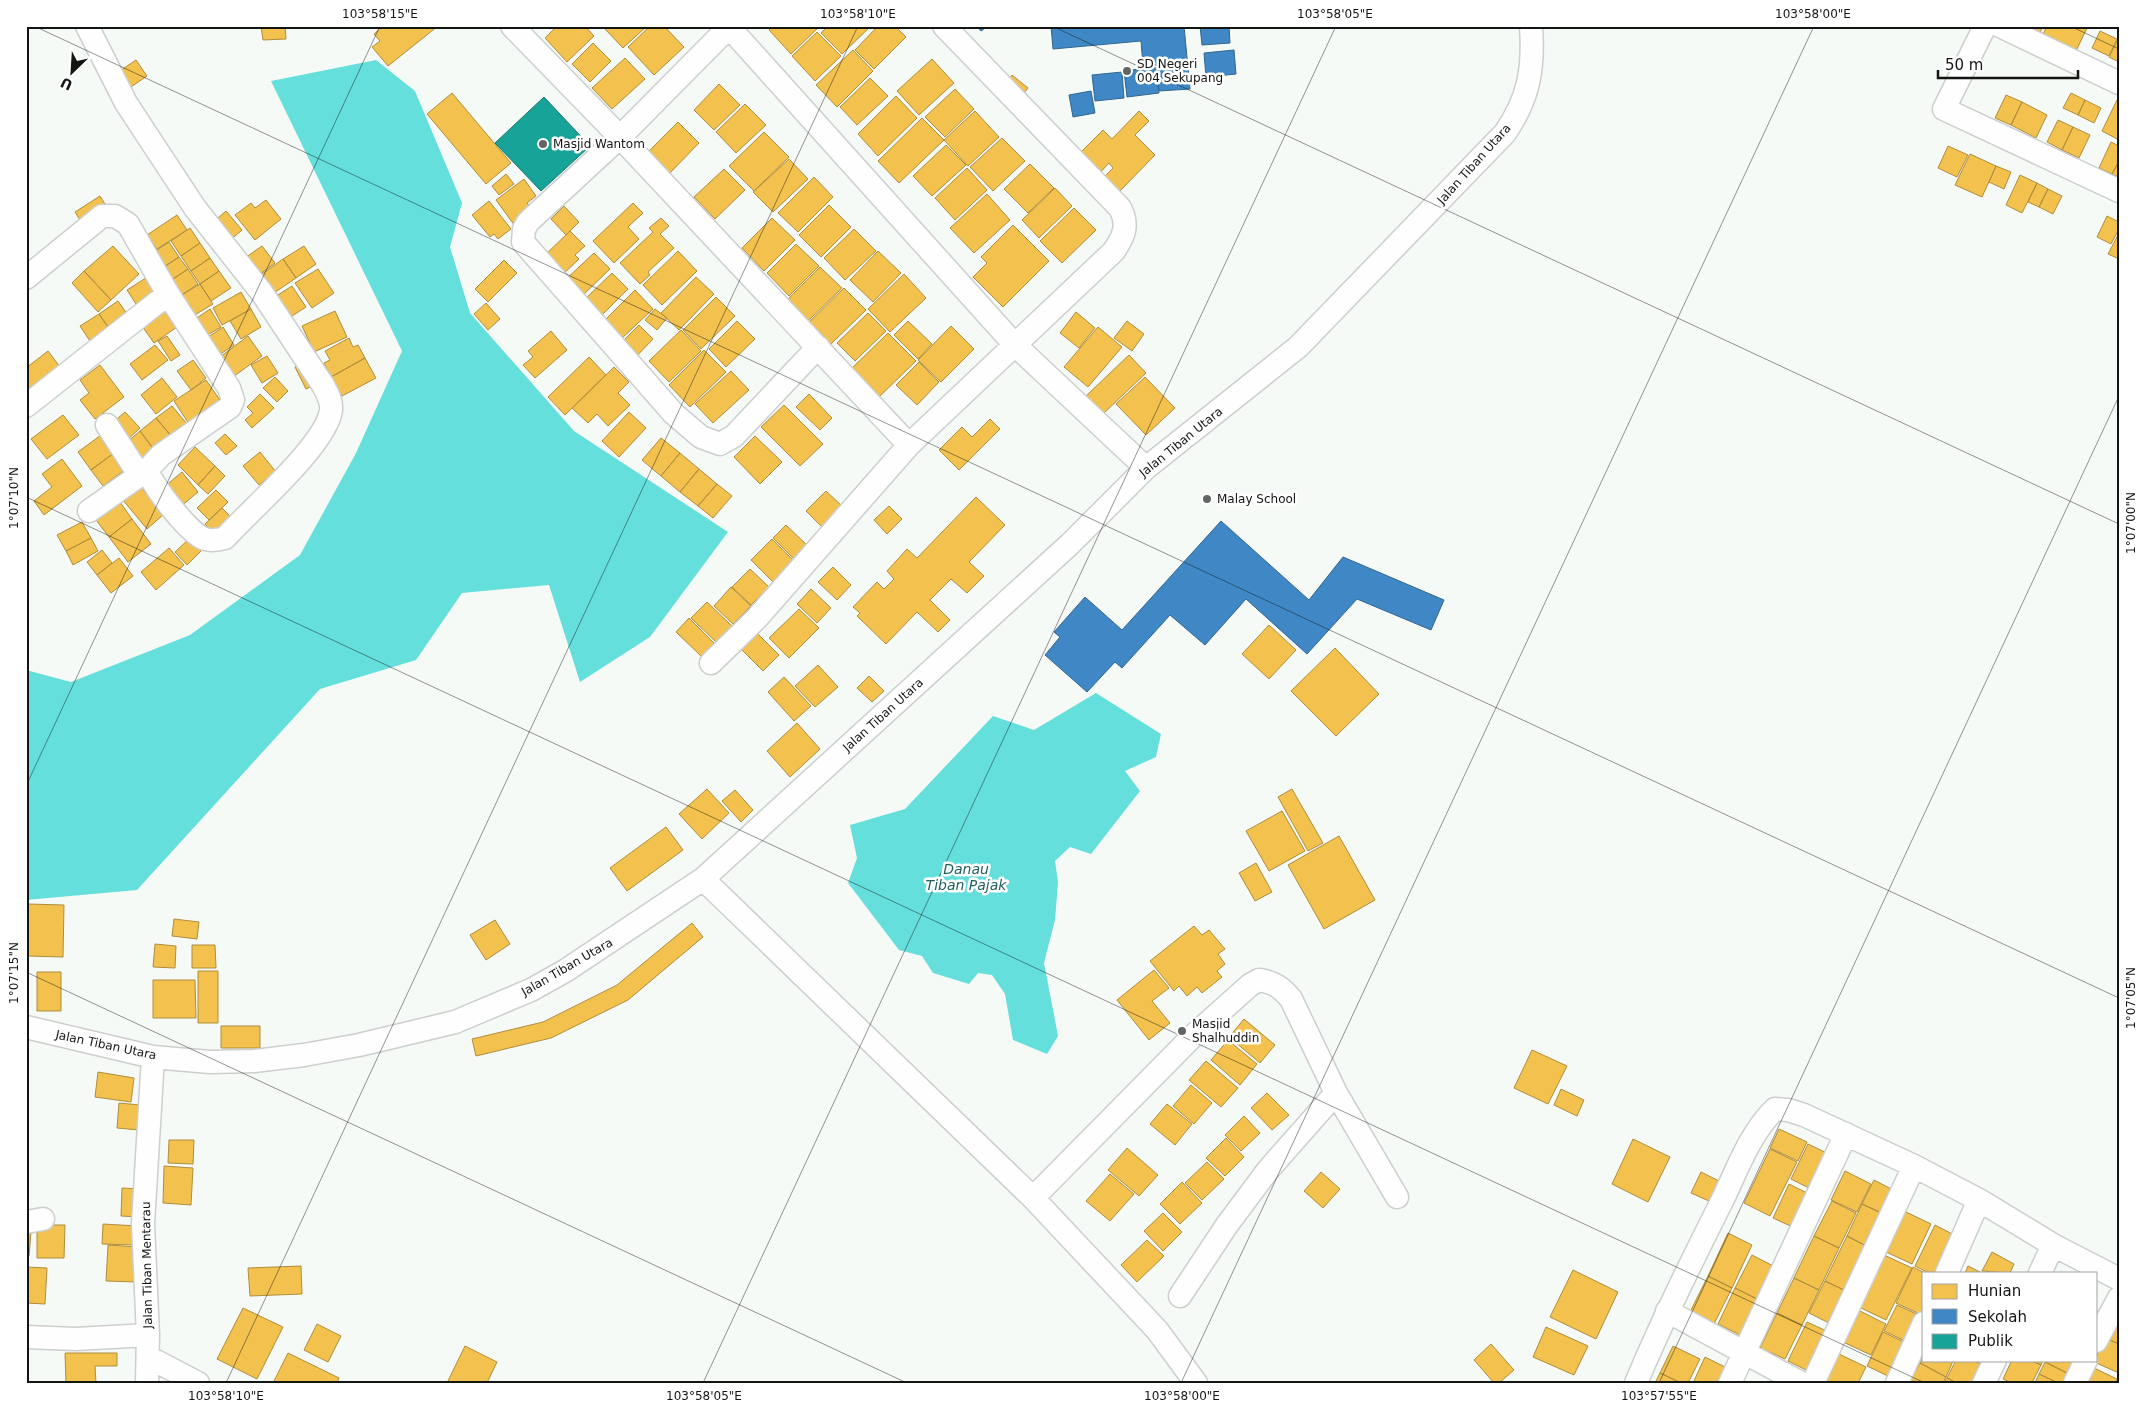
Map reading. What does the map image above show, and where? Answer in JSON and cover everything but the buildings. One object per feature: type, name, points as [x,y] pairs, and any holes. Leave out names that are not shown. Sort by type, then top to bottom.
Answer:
[{"type":"street","points":[[87,26],[126,103],[195,208],[262,293],[330,399],[331,409],[328,422],[316,444],[225,538],[211,540],[196,534],[175,512],[149,476],[144,473],[107,425]]},
{"type":"street","points":[[512,26],[620,137],[910,445]]},
{"type":"street","points":[[712,663],[758,618],[910,445],[1114,251],[1124,237],[1125,217],[1120,208],[944,26]]},
{"type":"street","name":"Jalan Tiban Utara","points":[[26,1027],[153,1057],[210,1062],[254,1061],[304,1056],[399,1037],[454,1022],[531,990],[565,971],[703,879],[1070,544],[1146,468],[1298,347],[1491,148],[1516,116],[1528,87],[1533,50],[1531,26]]},
{"type":"street","points":[[1985,26],[1944,109],[2119,191]]},
{"type":"street","points":[[2000,26],[2119,83]]},
{"type":"street","points":[[818,347],[734,436],[720,444],[701,437],[674,414],[523,242],[524,229],[528,222],[620,137],[729,27],[1015,345],[1146,468]]},
{"type":"street","points":[[26,278],[102,216],[115,216],[128,224],[168,294],[229,388],[233,400],[230,407],[161,455],[144,473],[89,511]]},
{"type":"street","points":[[26,406],[168,294]]},
{"type":"street","points":[[703,879],[1033,1198],[1157,1330],[1196,1383]]},
{"type":"street","points":[[1033,1198],[1192,1036],[1250,985],[1260,980],[1276,985],[1284,990],[1291,999],[1336,1093],[1397,1197]]},
{"type":"street","name":"Jalan Tiban Mentarau","points":[[147,1383],[148,1335],[143,1224],[153,1057]]},
{"type":"street","points":[[1180,1296],[1227,1225],[1268,1170],[1336,1093]]},
{"type":"street","points":[[1636,1383],[1666,1311],[1745,1153],[1767,1117],[1775,1109],[1788,1110],[1846,1134],[1914,1166],[1980,1200],[2054,1245],[2119,1279]]},
{"type":"street","points":[[1730,1383],[1846,1134]]},
{"type":"street","points":[[1813,1383],[1914,1166]]},
{"type":"street","points":[[1947,1272],[1980,1200]]},
{"type":"street","points":[[2040,1272],[2054,1245]]},
{"type":"street","points":[[2098,1337],[2119,1298]]},
{"type":"street","points":[[1666,1311],[1801,1383]]},
{"type":"street","points":[[1897,1383],[1922,1327]]},
{"type":"street","points":[[26,1337],[76,1339],[148,1335]]},
{"type":"street","points":[[148,1357],[198,1383]]},
{"type":"street","points":[[1984,1383],[1994,1362]]},
{"type":"street","points":[[2075,1383],[2085,1362]]},
{"type":"water","points":[[376,60],[415,91],[462,203],[450,247],[470,313],[574,431],[728,532],[650,637],[580,682],[549,585],[462,593],[416,660],[320,689],[137,890],[26,900],[26,670],[71,682],[190,635],[300,555],[356,453],[402,351],[271,81]]},
{"type":"water","name":"Danau Tiban Pajak","points":[[1096,693],[1161,734],[1156,757],[1125,771],[1140,791],[1091,854],[1070,847],[1055,861],[1058,882],[1055,920],[1044,963],[1058,1036],[1047,1054],[1013,1040],[1005,994],[992,975],[978,973],[969,984],[933,973],[922,956],[899,950],[848,883],[857,858],[850,825],[905,809],[993,716],[1034,730]]},
{"type":"place","name":"SD Negeri 004 Sekupang","points":[[1127,71]]},
{"type":"place","name":"Masjid Wantom","points":[[543,144]]},
{"type":"place","name":"Malay School","points":[[1207,499]]},
{"type":"place","name":"Masjid Shalhuddin","points":[[1182,1031]]}]
